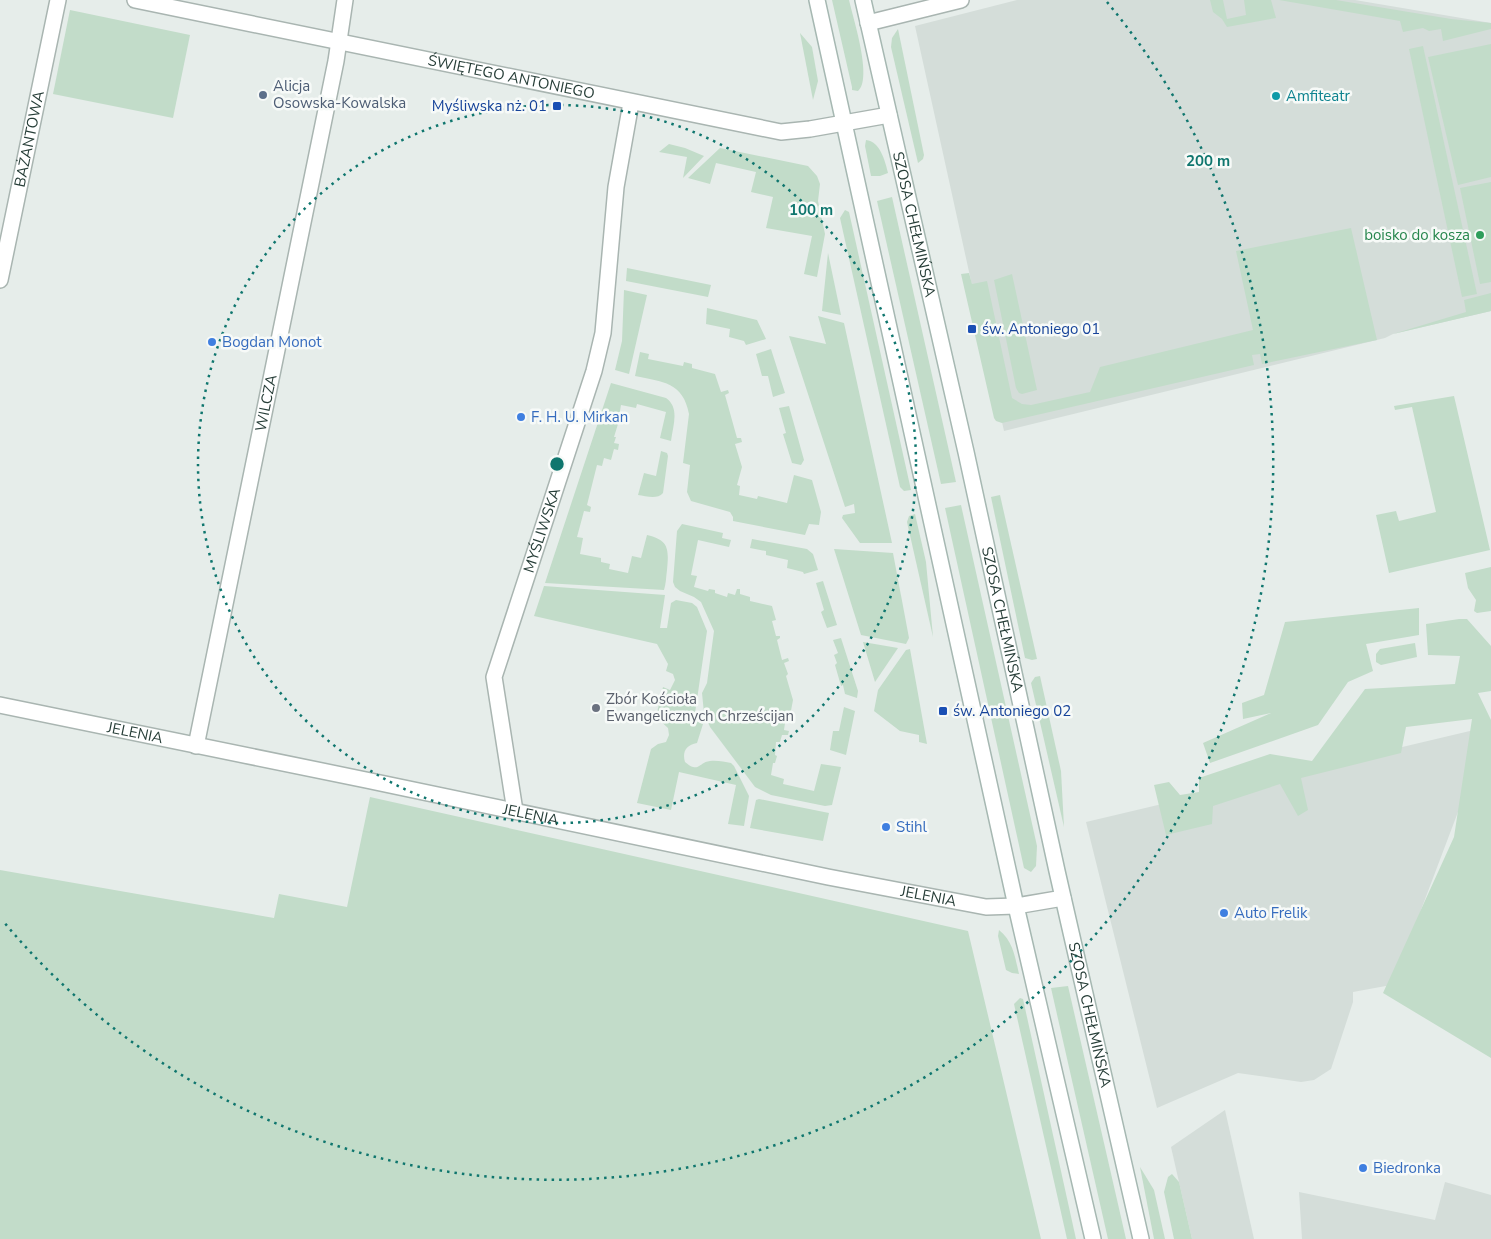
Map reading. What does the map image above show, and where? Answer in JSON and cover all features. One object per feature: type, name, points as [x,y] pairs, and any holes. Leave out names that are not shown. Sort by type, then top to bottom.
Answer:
[{"type":"street","name":"BAŻANTOWA","points":[[0,280],[58,0]]},
{"type":"street","name":"ŚWIĘTEGO ANTONIEGO","points":[[135,0],[631,103],[781,132],[810,130],[889,115]]},
{"type":"street","name":"WILCZA","points":[[196,746],[345,0]]},
{"type":"street","points":[[817,0],[1016,906],[1093,1239]]},
{"type":"street","name":"SZOSA CHEŁMIŃSKA","points":[[863,0],[966,452],[1063,898],[1141,1239]]},
{"type":"street","points":[[868,23],[961,0]]},
{"type":"street","name":"MYŚLIWSKA","points":[[515,811],[494,677],[594,371],[603,333],[616,187],[631,103]]},
{"type":"street","name":"JELENIA","points":[[0,705],[819,875],[924,895],[986,906],[1016,906],[1063,898]]},
{"type":"shaded area","points":[[1017,0],[1355,0],[1491,23],[1491,311],[1004,431],[915,26]]},
{"type":"shaded area","name":"Auto Frelik","points":[[1474,730],[1461,804],[1416,923],[1413,981],[1353,992],[1353,1002],[1331,1069],[1314,1080],[1301,1082],[1238,1073],[1157,1108],[1086,822]]},
{"type":"shaded area","points":[[1225,1110],[1254,1239],[1192,1239],[1171,1147]]},
{"type":"shaded area","points":[[1445,1182],[1491,1195],[1491,1239],[1302,1239],[1299,1192],[1435,1220]]},
{"type":"green space","points":[[832,0],[849,0],[863,62],[862,84],[858,91],[852,90]]},
{"type":"green space","points":[[1210,0],[1223,0],[1227,19],[1246,15],[1244,0],[1271,0],[1276,18],[1227,27],[1222,19],[1213,12]]},
{"type":"green space","points":[[1279,0],[1336,0],[1451,19],[1491,23],[1491,29],[1443,41],[1441,29],[1429,31],[1423,28],[1403,32],[1400,21]]},
{"type":"green space","points":[[70,10],[190,35],[173,118],[53,94]]},
{"type":"green space","points":[[898,29],[924,155],[923,159],[918,163],[891,47],[892,38]]},
{"type":"green space","points":[[800,33],[812,47],[818,81],[813,100]]},
{"type":"green space","points":[[1491,44],[1491,177],[1458,185],[1428,57]]},
{"type":"green space","points":[[1423,46],[1477,294],[1462,297],[1409,49]]},
{"type":"green space","points":[[866,140],[871,141],[878,148],[888,173],[880,176],[871,176],[865,146]]},
{"type":"green space","points":[[669,144],[704,156],[683,178],[687,157],[659,152]]},
{"type":"green space","points":[[720,148],[808,166],[817,176],[820,184],[818,201],[825,234],[817,277],[804,274],[812,236],[766,228],[773,197],[751,192],[756,172],[716,163],[710,184],[688,178]]},
{"type":"green space","name":"boisko do kosza","points":[[1491,182],[1491,282],[1480,284],[1460,188]]},
{"type":"green space","points":[[892,197],[956,482],[941,484],[877,201]]},
{"type":"green space","points":[[845,210],[849,212],[911,490],[904,491],[900,487],[840,218]]},
{"type":"green space","points":[[1351,228],[1377,340],[1262,364],[1260,354],[1252,355],[1254,365],[1002,423],[994,418],[961,274],[969,273],[972,284],[987,281],[1012,398],[1022,404],[1031,405],[1090,392],[1100,367],[1253,330],[1236,251]]},
{"type":"green space","points":[[828,253],[841,315],[822,311]]},
{"type":"green space","points":[[627,268],[711,285],[708,297],[626,281]]},
{"type":"green space","points":[[1012,274],[1037,390],[1022,394],[1016,388],[994,280]]},
{"type":"green space","points":[[624,290],[647,295],[629,374],[615,370],[622,341]]},
{"type":"green space","points":[[1491,293],[1491,311],[1393,334],[1466,312],[1464,300]]},
{"type":"green space","points":[[707,308],[757,320],[766,339],[746,345],[744,341],[729,337],[730,329],[706,324]]},
{"type":"green space","points":[[818,316],[844,323],[892,543],[860,543],[842,518],[843,515],[855,513],[854,504],[845,507],[789,336],[826,344]]},
{"type":"green space","points":[[771,349],[785,393],[773,397],[768,376],[762,376],[756,354]]},
{"type":"green space","points":[[640,352],[649,354],[648,359],[683,366],[684,362],[692,364],[692,368],[715,374],[721,392],[728,390],[729,393],[725,395],[737,438],[741,438],[742,442],[735,444],[742,467],[737,485],[740,486],[739,495],[757,499],[758,496],[787,503],[794,475],[812,480],[821,512],[819,525],[809,524],[805,535],[733,521],[730,512],[691,501],[687,492],[690,465],[683,463],[689,414],[686,403],[677,389],[670,385],[635,376]]},
{"type":"green space","points":[[611,383],[666,398],[673,407],[674,412],[671,441],[660,438],[666,412],[637,404],[636,408],[621,405],[620,424],[618,424],[614,437],[616,437],[614,443],[619,444],[618,450],[614,449],[611,460],[604,458],[602,466],[597,465],[587,505],[591,507],[590,512],[584,511],[577,537],[583,538],[580,554],[601,558],[601,562],[610,564],[609,569],[628,573],[632,556],[641,558],[647,535],[654,537],[664,543],[668,556],[664,590],[545,583]]},
{"type":"green space","points":[[1454,396],[1490,550],[1389,573],[1376,515],[1396,511],[1399,521],[1436,512],[1412,407],[1395,410],[1394,406]]},
{"type":"green space","points":[[789,406],[804,460],[801,465],[792,463],[783,434],[786,433],[779,408]]},
{"type":"green space","points":[[661,451],[667,453],[668,456],[663,493],[655,497],[638,495],[644,473],[656,476]]},
{"type":"green space","points":[[1000,495],[1037,659],[1025,658],[991,497]]},
{"type":"green space","points":[[961,505],[1037,846],[1036,866],[1031,872],[1024,868],[945,508]]},
{"type":"green space","points":[[915,514],[926,562],[933,637],[907,522],[909,516]]},
{"type":"green space","points":[[682,524],[723,533],[722,538],[731,540],[729,547],[698,540],[691,575],[697,576],[694,587],[708,591],[709,589],[715,590],[715,593],[727,597],[728,593],[735,595],[737,589],[740,589],[740,594],[750,597],[750,601],[772,606],[776,620],[772,621],[776,636],[780,636],[777,640],[782,660],[788,658],[789,661],[784,663],[793,700],[790,716],[786,716],[784,730],[789,731],[788,735],[782,735],[780,742],[776,742],[775,755],[777,756],[775,763],[773,763],[771,775],[784,779],[783,784],[814,791],[821,764],[841,767],[832,805],[825,806],[771,795],[755,787],[710,727],[704,713],[702,693],[707,683],[714,631],[701,602],[680,591],[673,582],[677,531]]},
{"type":"green space","points":[[752,539],[807,549],[813,554],[818,570],[804,574],[803,572],[787,568],[788,560],[766,555],[766,551],[750,548]]},
{"type":"green space","points":[[834,549],[893,553],[909,638],[906,644],[861,635]]},
{"type":"green space","points":[[1491,567],[1491,611],[1477,613],[1474,611],[1476,600],[1468,588],[1465,573]]},
{"type":"green space","points":[[823,581],[837,625],[827,628],[821,612],[824,610],[816,583]]},
{"type":"green space","points":[[544,586],[665,595],[660,628],[667,628],[671,603],[676,600],[692,603],[697,607],[707,631],[694,720],[703,724],[697,743],[688,747],[684,758],[685,762],[693,767],[713,761],[731,763],[734,766],[749,796],[744,826],[728,824],[736,785],[679,772],[671,810],[637,803],[651,749],[658,744],[666,742],[669,735],[668,728],[656,717],[663,687],[670,690],[675,680],[673,674],[666,671],[668,664],[657,644],[534,616]]},
{"type":"green space","points":[[1419,608],[1419,635],[1366,644],[1373,671],[1348,682],[1318,725],[1210,763],[1203,743],[1271,713],[1243,719],[1242,703],[1264,695],[1285,622]]},
{"type":"green space","points":[[1467,619],[1491,646],[1491,691],[1478,693],[1491,720],[1491,1058],[1383,993],[1454,837],[1472,719],[1406,727],[1401,753],[1301,778],[1308,810],[1298,816],[1280,784],[1213,806],[1212,824],[1166,835],[1154,785],[1169,782],[1180,795],[1199,792],[1199,778],[1270,754],[1312,761],[1365,689],[1455,684],[1460,656],[1428,655],[1426,624]]},
{"type":"green space","points":[[841,638],[858,691],[857,698],[845,694],[835,665],[837,663],[834,655],[838,653],[833,640]]},
{"type":"green space","points":[[863,642],[898,648],[875,682]]},
{"type":"green space","points":[[1415,643],[1417,657],[1381,665],[1376,662],[1376,654],[1380,649]]},
{"type":"green space","points":[[910,649],[927,744],[919,742],[919,735],[900,731],[874,711],[878,690],[906,650]]},
{"type":"green space","points":[[1040,676],[1061,771],[1064,827],[1031,683],[1035,677]]},
{"type":"green space","points":[[844,707],[855,711],[846,755],[830,750],[833,731],[839,731]]},
{"type":"green space","points":[[370,797],[968,931],[1041,1239],[0,1239],[0,870],[274,918],[279,894],[347,907]]},
{"type":"green space","points":[[759,799],[829,813],[823,841],[750,828],[756,800]]},
{"type":"green space","points":[[999,930],[1010,944],[1019,974],[1006,970],[998,936]]},
{"type":"green space","points":[[1068,986],[1126,1239],[1108,1239],[1051,988]]},
{"type":"green space","points":[[1020,998],[1023,999],[1076,1239],[1067,1239],[1014,1004]]},
{"type":"green space","points":[[1140,1167],[1154,1190],[1165,1239],[1154,1239]]},
{"type":"green space","points":[[1172,1174],[1179,1182],[1192,1239],[1174,1239],[1164,1192],[1168,1177]]},
{"type":"place","name":"Alicja Osowska-Kowalska","points":[[263,95]]},
{"type":"place","name":"Amfiteatr","points":[[1276,96]]},
{"type":"place","name":"Myśliwska nż. 01","points":[[557,106]]},
{"type":"place","name":"boisko do kosza","points":[[1480,235]]},
{"type":"place","name":"św. Antoniego 01","points":[[972,329]]},
{"type":"place","name":"Bogdan Monot","points":[[212,342]]},
{"type":"place","name":"F. H. U. Mirkan","points":[[521,417]]},
{"type":"place","name":"Zbór Kościoła Ewangelicznych Chrześcijan","points":[[596,708]]},
{"type":"place","name":"św. Antoniego 02","points":[[943,711]]},
{"type":"place","name":"Stihl","points":[[886,827]]},
{"type":"place","name":"Auto Frelik","points":[[1224,913]]},
{"type":"place","name":"Biedronka","points":[[1363,1168]]}]
